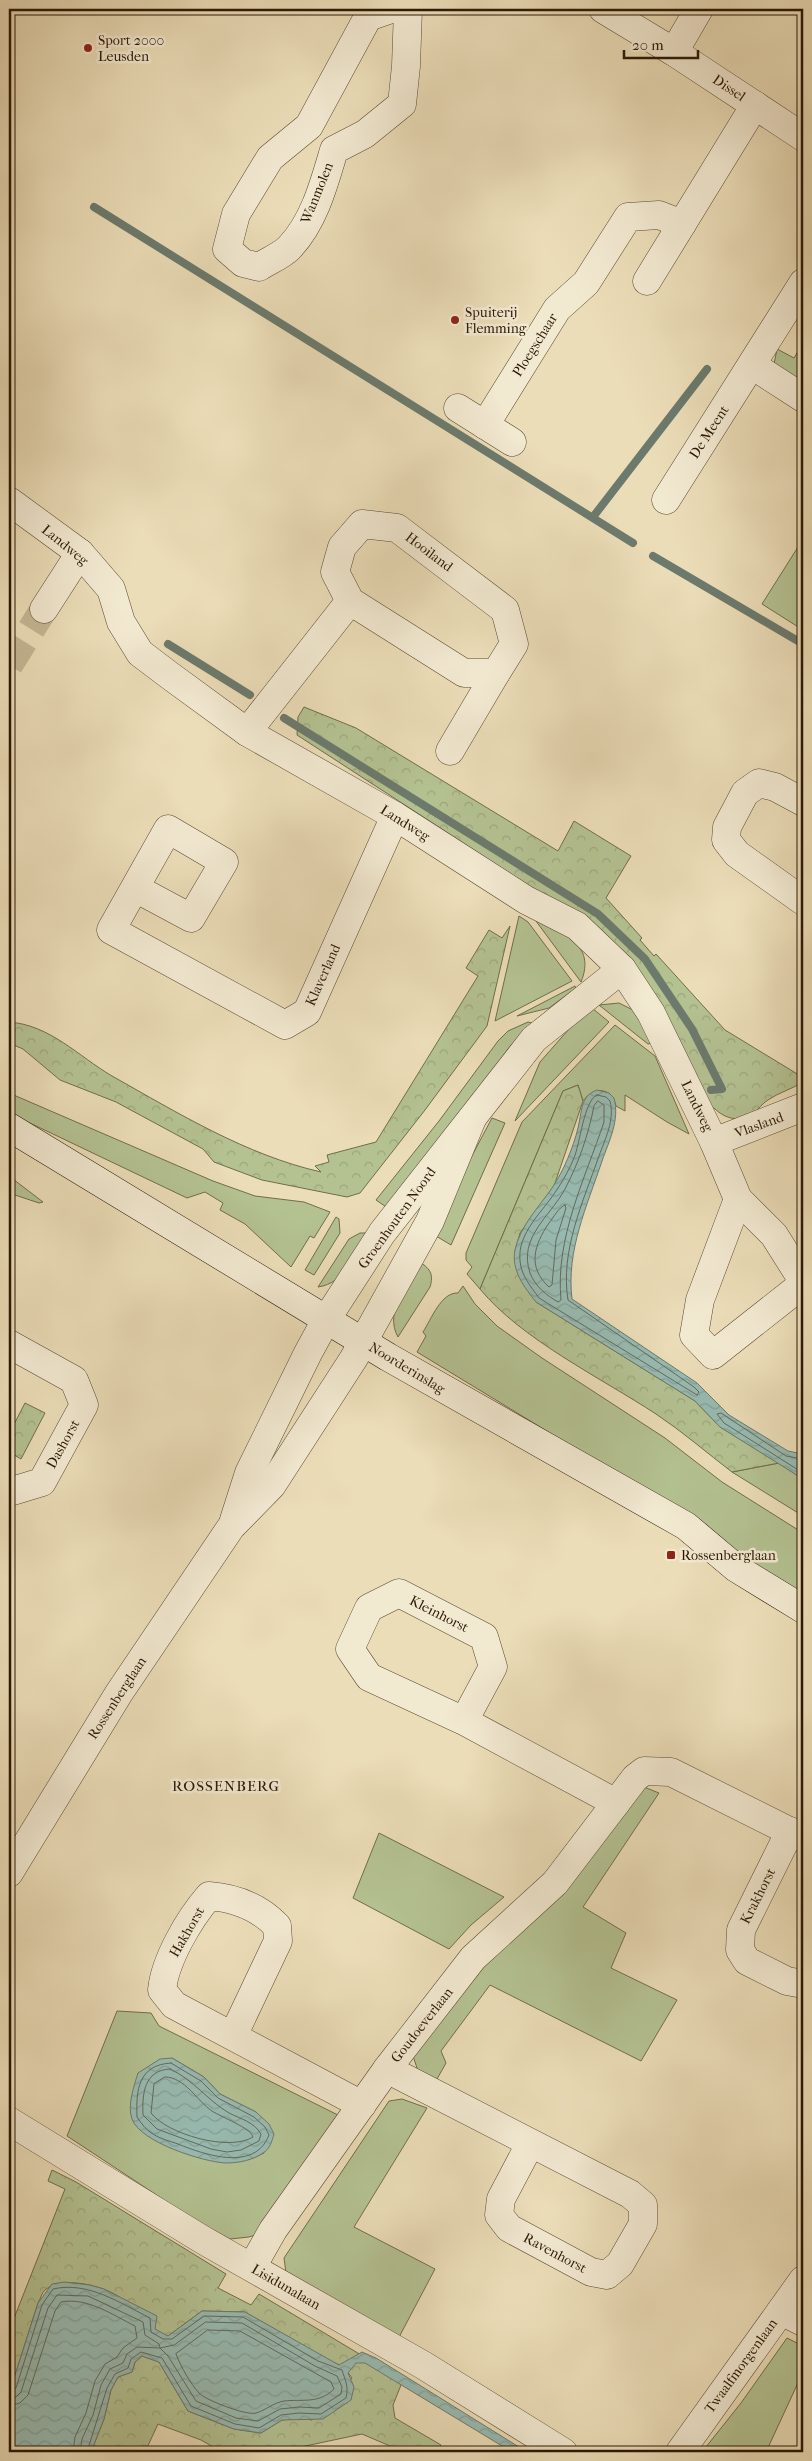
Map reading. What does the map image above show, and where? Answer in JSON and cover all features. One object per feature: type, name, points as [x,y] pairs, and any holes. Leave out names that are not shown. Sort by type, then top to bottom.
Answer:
[{"type":"street","name":"Wanmolen","points":[[334,150],[365,134],[402,104],[406,66],[408,9]]},
{"type":"street","name":"Dissel","points":[[603,9],[674,52],[803,137]]},
{"type":"street","points":[[674,52],[699,9]]},
{"type":"street","name":"Wanmolen","points":[[309,126],[324,132],[334,150],[324,185],[307,223],[288,250],[258,267],[243,263],[227,249],[236,214],[270,158],[309,126],[371,12]]},
{"type":"street","points":[[647,281],[755,105]]},
{"type":"street","name":"Ploegschaar","points":[[485,425],[556,309],[586,283],[628,217],[659,216],[682,224]]},
{"type":"street","name":"De Meent","points":[[666,500],[803,283]]},
{"type":"street","points":[[752,365],[803,398]]},
{"type":"street","points":[[458,408],[512,442]]},
{"type":"street","name":"Landweg","points":[[9,501],[80,553],[111,589],[121,622],[140,653],[247,732],[396,816],[526,900],[577,926],[622,969],[651,1013],[714,1142],[738,1199],[774,1235],[803,1283],[713,1355],[694,1335],[700,1300],[738,1199]]},
{"type":"street","name":"Hooiland","points":[[350,601],[335,572],[342,548],[362,524],[397,528],[505,610],[514,644],[450,751]]},
{"type":"street","points":[[44,609],[80,553]]},
{"type":"street","points":[[247,732],[350,601],[464,673],[496,673]]},
{"type":"street","points":[[803,802],[775,786],[759,783],[745,793],[727,827],[726,840],[737,854],[803,901]]},
{"type":"street","name":"Klaverland","points":[[135,888],[104,928],[285,1025],[307,1012],[396,816]]},
{"type":"street","name":"Groenhouten Noord","points":[[326,1320],[382,1234],[534,1039],[622,969]]},
{"type":"street","name":"Vlasland","points":[[714,1142],[803,1107]]},
{"type":"street","name":"Groenhouten Noord","points":[[364,1342],[430,1221],[472,1119]]},
{"type":"street","name":"Noorderinslag","points":[[9,1126],[326,1320],[686,1526],[736,1568],[803,1609]]},
{"type":"street","name":"Rossenberglaan","points":[[231,1527],[249,1473],[326,1320]]},
{"type":"street","name":"Rossenberglaan","points":[[9,1873],[119,1694],[231,1527],[272,1485],[364,1342]]},
{"type":"street","name":"Dashorst","points":[[9,1492],[42,1482],[84,1405],[74,1380],[11,1350]]},
{"type":"street","name":"Kleinhorst","points":[[464,1721],[493,1667],[484,1637],[399,1593],[370,1608],[350,1649],[369,1676],[464,1721],[616,1803]]},
{"type":"street","name":"Krakhorst","points":[[616,1803],[635,1778],[644,1771],[672,1772],[797,1835],[741,1930],[740,1950],[747,1961],[787,1981],[803,1984]]},
{"type":"street","name":"Goudoeverlaan","points":[[252,2267],[273,2230],[387,2069],[473,1958],[555,1883],[616,1803]]},
{"type":"street","name":"Hakhorst","points":[[233,2036],[278,1941],[277,1926],[265,1914],[229,1897],[209,1896],[196,1911],[164,1973],[162,1990],[174,2005],[362,2105]]},
{"type":"street","name":"Ravenhorst","points":[[387,2069],[630,2194],[643,2205],[643,2224],[620,2264],[607,2275],[591,2272],[509,2228],[499,2215],[502,2199],[530,2144]]},
{"type":"street","name":"Lisidunalaan","points":[[9,2121],[93,2174],[423,2366],[563,2452]]},
{"type":"street","name":"Twaalfmorgenlaan","points":[[680,2452],[792,2317],[803,2280]]},
{"type":"green space","points":[[803,343],[803,387],[774,364],[777,349],[794,358]]},
{"type":"green space","points":[[803,539],[803,630],[762,604]]},
{"type":"green space","points":[[304,707],[356,728],[558,851],[574,821],[631,856],[606,898],[642,938],[640,940],[654,956],[656,954],[725,1030],[799,1075],[803,1072],[803,1082],[772,1098],[755,1112],[743,1118],[728,1117],[714,1108],[710,1109],[681,1046],[542,894],[297,735],[298,717]]},
{"type":"green space","points":[[519,916],[528,922],[572,981],[495,1021]]},
{"type":"green space","points":[[533,917],[565,934],[580,949],[584,958],[585,969],[581,982]]},
{"type":"green space","points":[[510,926],[487,1026],[360,1193],[347,1197],[262,1180],[214,1162],[203,1149],[116,1102],[60,1080],[23,1049],[9,1043],[9,1022],[24,1024],[38,1029],[51,1035],[112,1076],[213,1132],[293,1165],[321,1172],[315,1166],[329,1162],[327,1155],[376,1142],[478,976],[466,968],[489,930],[502,938]]},
{"type":"green space","points":[[575,986],[576,988],[549,1008],[517,1016]]},
{"type":"green space","points":[[619,1003],[635,1011],[652,1043],[648,1044],[599,1005]]},
{"type":"green space","points":[[592,1008],[609,1022],[515,1121],[540,1062],[569,1029],[569,1026]]},
{"type":"green space","points":[[528,1022],[532,1023],[511,1045],[392,1211],[376,1200],[439,1121],[498,1041],[508,1031]]},
{"type":"green space","points":[[615,1025],[655,1056],[689,1134],[625,1095],[625,1111],[616,1106],[611,1095],[607,1092],[597,1091],[587,1096],[583,1101],[578,1085],[563,1091],[480,1289],[467,1274],[472,1267],[466,1260],[466,1253],[522,1122]]},
{"type":"green space","points":[[578,1085],[583,1101],[554,1186],[520,1233],[515,1251],[536,1302],[695,1401],[720,1427],[779,1463],[732,1472],[656,1414],[539,1341],[517,1325],[480,1289],[563,1091]]},
{"type":"green space","points":[[9,1093],[213,1181],[255,1196],[304,1202],[330,1212],[314,1238],[310,1236],[291,1267],[245,1224],[220,1210],[223,1203],[205,1192],[187,1198],[9,1113]]},
{"type":"green space","points":[[492,1118],[505,1123],[451,1245],[431,1233]]},
{"type":"green space","points":[[9,1176],[43,1202],[39,1203],[9,1193]]},
{"type":"green space","points":[[336,1217],[339,1219],[340,1233],[314,1275],[305,1270]]},
{"type":"green space","points":[[360,1233],[367,1233],[348,1267],[336,1280],[318,1287],[349,1239]]},
{"type":"green space","points":[[418,1261],[426,1266],[430,1272],[432,1278],[430,1287],[398,1337],[394,1328],[395,1308]]},
{"type":"green space","points":[[463,1286],[475,1304],[497,1326],[542,1358],[665,1438],[722,1482],[803,1533],[803,1601],[670,1506],[417,1352],[426,1336],[423,1332],[437,1308],[446,1297],[458,1293]]},
{"type":"green space","points":[[25,1403],[45,1413],[21,1459],[9,1452],[9,1434]]},
{"type":"green space","points":[[779,1463],[803,1479],[803,1516],[732,1472]]},
{"type":"green space","points":[[644,1787],[659,1793],[583,1907],[626,1933],[611,1968],[677,2000],[641,2061],[490,1985],[441,2051],[446,2063],[437,2079],[418,2071],[412,2053],[467,1980]]},
{"type":"green space","points":[[379,1833],[504,1897],[471,1925],[449,1949],[353,1898]]},
{"type":"green space","points":[[117,2011],[151,2013],[159,2026],[340,2116],[264,2232],[249,2237],[230,2239],[193,2219],[67,2136]],"holes":[[[172,2058],[204,2077],[220,2094],[256,2112],[264,2153],[235,2162],[216,2161],[186,2153]]]},
{"type":"green space","points":[[402,2099],[427,2108],[354,2227],[435,2269],[397,2341],[286,2273],[284,2258],[389,2101]]},
{"type":"green space","points":[[52,2170],[76,2182],[226,2274],[218,2288],[251,2305],[259,2294],[403,2380],[393,2405],[395,2418],[441,2445],[438,2452],[404,2452],[362,2434],[277,2452],[222,2452],[201,2440],[158,2424],[145,2452],[91,2452],[104,2419],[111,2390],[118,2377],[132,2372],[135,2362],[142,2356],[159,2362],[188,2411],[234,2429],[261,2433],[282,2420],[300,2418],[312,2420],[352,2378],[344,2367],[321,2357],[245,2312],[202,2311],[168,2336],[148,2324],[119,2297],[104,2289],[83,2284],[62,2283],[45,2290],[38,2303],[9,2394],[9,2331],[65,2189],[48,2181]]},
{"type":"green space","points":[[787,2338],[803,2346],[803,2372],[766,2452],[702,2452],[741,2403]]},
{"type":"water","points":[[597,1090],[609,1093],[614,1098],[616,1114],[610,1138],[579,1229],[572,1264],[572,1299],[697,1383],[729,1415],[788,1451],[803,1454],[803,1479],[720,1427],[695,1401],[536,1302],[520,1278],[514,1257],[517,1241],[530,1217],[552,1188],[568,1159],[585,1100],[587,1096]]},
{"type":"water","points":[[172,2058],[204,2077],[220,2094],[256,2112],[269,2124],[274,2134],[267,2149],[255,2158],[246,2161],[216,2162],[188,2155],[159,2143],[137,2127],[132,2119],[130,2108],[138,2073],[160,2059]]},
{"type":"water","points":[[64,2282],[90,2285],[104,2289],[157,2316],[155,2329],[168,2336],[202,2311],[245,2312],[339,2365],[362,2352],[376,2358],[527,2452],[512,2452],[365,2363],[356,2363],[348,2373],[354,2387],[351,2400],[323,2419],[282,2420],[261,2433],[234,2429],[188,2411],[159,2362],[142,2356],[135,2362],[132,2372],[118,2377],[111,2390],[104,2419],[91,2452],[9,2452],[9,2394],[38,2303],[52,2284]]},
{"type":"waterway","points":[[94,207],[633,543]]},
{"type":"waterway","points":[[593,517],[707,369]]},
{"type":"waterway","points":[[653,556],[803,644]]},
{"type":"waterway","points":[[168,644],[250,695]]},
{"type":"waterway","points":[[284,718],[598,914],[645,959],[692,1029],[722,1089],[711,1090]]},
{"type":"tunnel","points":[[9,665],[44,609]]},
{"type":"place","name":"Sport 2000 Leusden","points":[[88,48]]},
{"type":"place","name":"Spuiterij Flemming","points":[[455,320]]},
{"type":"place","name":"Rossenberglaan","points":[[671,1555]]},
{"type":"district","name":"ROSSENBERG","points":[[226,1786]]}]
